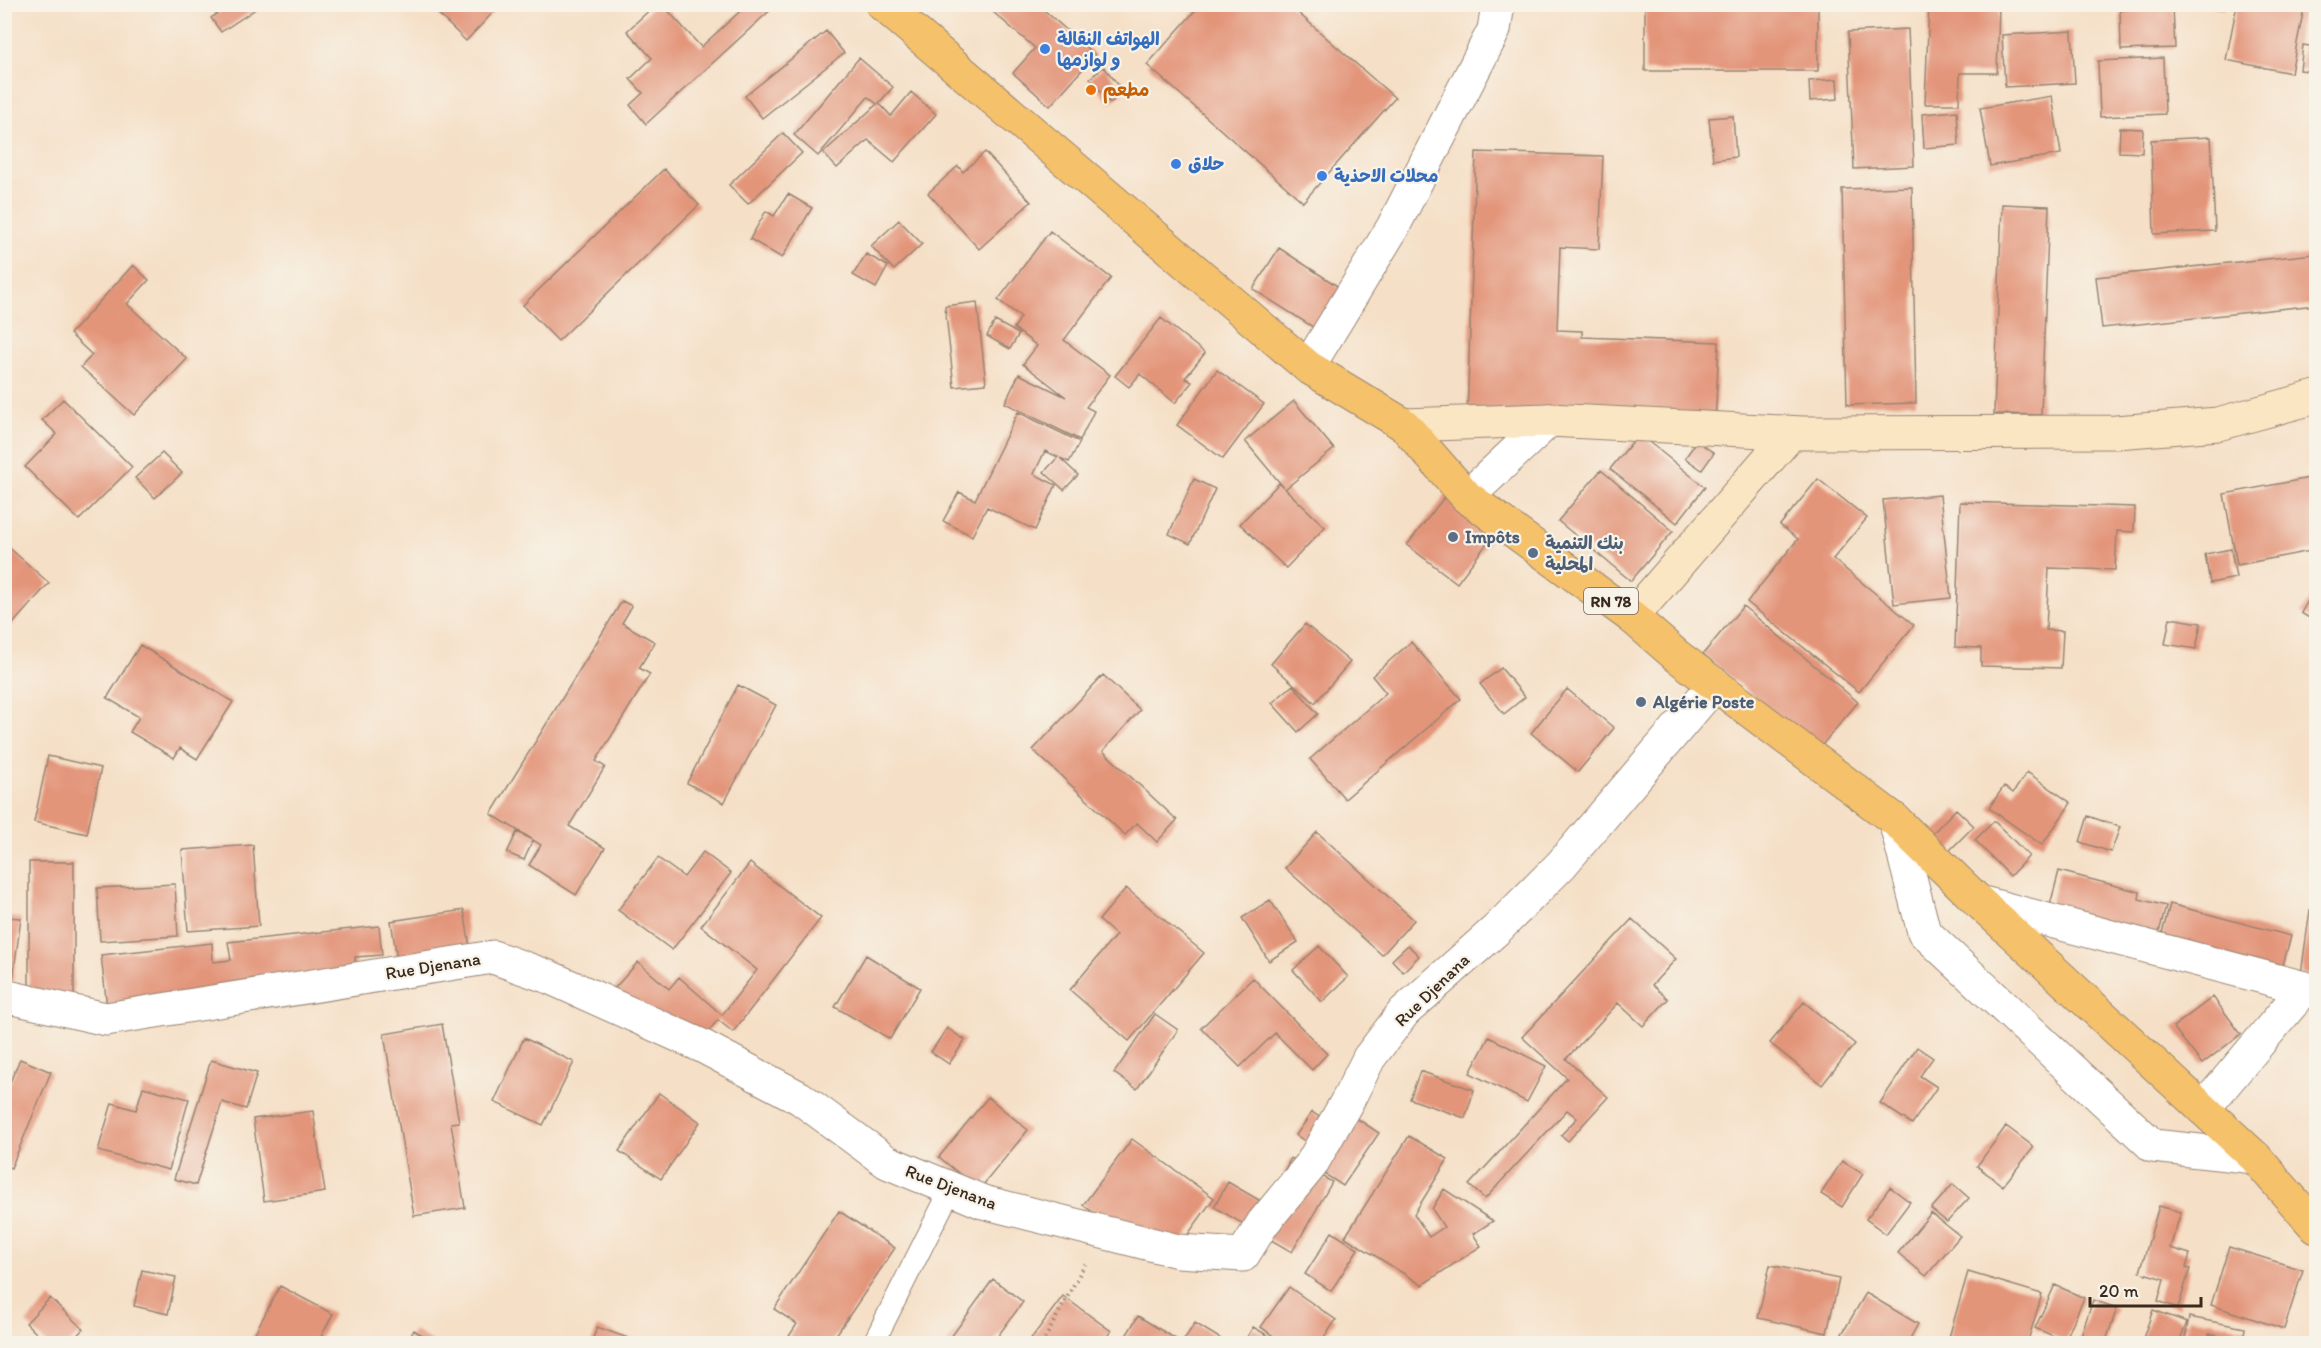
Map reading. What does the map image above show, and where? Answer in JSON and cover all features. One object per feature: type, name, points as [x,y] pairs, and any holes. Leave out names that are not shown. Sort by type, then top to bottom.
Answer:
[{"type":"main road","name":"RN 78","points":[[882,4],[1308,367],[1404,425],[1467,497],[1632,617],[1715,684],[1895,820],[1979,902],[2255,1157],[2316,1227]]},
{"type":"street","points":[[1308,367],[1393,227],[1494,30],[1498,4]]},
{"type":"street","points":[[1404,425],[1548,420],[1791,432],[2128,431],[2218,424],[2316,397]]},
{"type":"street","points":[[1467,497],[1548,420]]},
{"type":"street","points":[[1632,617],[1791,432]]},
{"type":"street","name":"Rue Djenana","points":[[4,996],[106,1019],[493,957],[549,977],[702,1046],[800,1098],[887,1162],[983,1202],[1178,1251],[1243,1255],[1263,1224],[1311,1165],[1369,1058],[1404,1012],[1496,930],[1561,865],[1715,684]]},
{"type":"street","points":[[1895,820],[1924,932],[1932,940],[2153,1146],[2255,1157]]},
{"type":"street","points":[[1979,902],[2311,990],[2203,1109]]},
{"type":"lane","points":[[873,1344],[951,1189]]},
{"type":"path","points":[[1042,1344],[1102,1232]]},
{"type":"building","points":[[232,4],[263,4],[221,32],[211,18]]},
{"type":"building","points":[[428,4],[501,4],[466,41]]},
{"type":"building","points":[[656,4],[662,4],[701,47],[748,4],[777,4],[646,124],[630,105],[643,93],[630,79],[652,58],[627,31]]},
{"type":"building","points":[[1000,4],[1037,4],[1095,55],[1050,106],[1013,73],[1035,48],[993,12]]},
{"type":"building","points":[[1201,4],[1288,4],[1395,98],[1303,202],[1147,65]]},
{"type":"building","points":[[1645,4],[1818,4],[1818,71],[1645,71]]},
{"type":"building","points":[[1929,4],[2045,4],[2044,8],[1999,7],[1997,73],[1960,73],[1959,104],[1925,104]]},
{"type":"building","points":[[2201,4],[2224,4],[2224,9]]},
{"type":"building","points":[[2237,4],[2288,4],[2304,8],[2291,73],[2226,60]]},
{"type":"building","points":[[2050,5],[2093,5],[2093,6],[2050,10]]},
{"type":"building","points":[[2173,7],[2175,48],[2121,50],[2120,10]]},
{"type":"building","points":[[1908,29],[1914,166],[1854,169],[1848,32]]},
{"type":"building","points":[[826,31],[844,53],[762,118],[745,96]]},
{"type":"building","points":[[2072,31],[2075,83],[2005,87],[2002,35]]},
{"type":"building","points":[[2303,45],[2316,47],[2316,72],[2300,70]]},
{"type":"building","points":[[859,58],[893,87],[879,103],[891,116],[911,92],[936,114],[894,162],[868,140],[837,168],[823,153],[877,104],[868,97],[818,156],[794,135]]},
{"type":"building","points":[[2163,58],[2165,114],[2100,117],[2098,61]]},
{"type":"building","points":[[1104,67],[1124,92],[1110,103],[1090,78]]},
{"type":"building","points":[[1837,79],[1838,99],[1810,101],[1809,81]]},
{"type":"building","points":[[2052,96],[2061,154],[1990,166],[1980,108]]},
{"type":"building","points":[[1957,111],[1959,145],[1924,148],[1922,114]]},
{"type":"building","points":[[1733,116],[1736,157],[1713,160],[1709,118]]},
{"type":"building","points":[[2120,128],[2143,129],[2142,153],[2119,152]]},
{"type":"building","points":[[783,133],[802,153],[748,204],[729,185]]},
{"type":"building","points":[[2211,137],[2215,231],[2154,234],[2151,140]]},
{"type":"building","points":[[985,152],[1031,202],[979,249],[928,193],[958,166],[963,172]]},
{"type":"building","points":[[1476,152],[1603,156],[1599,249],[1560,247],[1557,330],[1582,331],[1582,337],[1719,342],[1715,426],[1467,418]]},
{"type":"building","points":[[664,169],[699,205],[558,341],[523,305]]},
{"type":"building","points":[[1912,187],[1916,403],[1847,405],[1842,189]]},
{"type":"building","points":[[788,194],[812,208],[782,258],[750,239],[766,211],[774,216]]},
{"type":"building","points":[[2002,204],[2049,206],[2041,415],[1994,414]]},
{"type":"building","points":[[899,220],[922,244],[894,270],[871,246]]},
{"type":"building","points":[[1050,231],[1111,278],[1064,340],[1110,375],[1086,407],[1094,411],[1080,440],[1005,403],[1019,374],[1066,397],[1023,364],[1037,346],[1014,328],[1021,317],[998,300]]},
{"type":"building","points":[[1279,248],[1345,291],[1319,331],[1253,289]]},
{"type":"building","points":[[866,254],[888,266],[876,288],[853,275]]},
{"type":"building","points":[[2314,254],[2316,305],[2102,328],[2096,277]]},
{"type":"building","points":[[133,265],[149,280],[127,304],[187,359],[134,415],[81,367],[92,355],[70,334]]},
{"type":"building","points":[[977,302],[986,384],[954,387],[945,306]]},
{"type":"building","points":[[1161,318],[1205,353],[1185,378],[1192,382],[1175,403],[1140,374],[1129,387],[1115,376]]},
{"type":"building","points":[[995,321],[1019,334],[1010,349],[987,336]]},
{"type":"building","points":[[1217,370],[1264,404],[1223,459],[1177,425]]},
{"type":"building","points":[[63,399],[132,467],[79,520],[25,467],[57,434],[42,420]]},
{"type":"building","points":[[1294,401],[1334,449],[1285,489],[1245,441]]},
{"type":"building","points":[[1018,412],[1080,442],[1069,462],[1060,458],[1078,475],[1064,490],[1044,472],[1058,457],[1045,451],[1034,474],[1056,485],[1035,530],[987,507],[972,536],[943,521],[959,492],[975,500]]},
{"type":"building","points":[[1639,434],[1705,487],[1677,523],[1610,469]]},
{"type":"building","points":[[1697,441],[1714,453],[1702,470],[1685,458]]},
{"type":"building","points":[[162,453],[182,473],[155,498],[135,478]]},
{"type":"building","points":[[1601,470],[1673,531],[1631,581],[1558,521]]},
{"type":"building","points":[[2315,477],[2316,550],[2237,565],[2224,494]]},
{"type":"building","points":[[1194,479],[1215,489],[1190,544],[1169,534]]},
{"type":"building","points":[[1818,479],[1867,518],[1833,559],[1914,625],[1859,692],[1747,602],[1798,539],[1780,525]]},
{"type":"building","points":[[1279,483],[1325,527],[1286,568],[1240,524]]},
{"type":"building","name":"Impôts","points":[[1449,491],[1498,529],[1457,583],[1407,545]]},
{"type":"building","points":[[1940,495],[1951,598],[1894,604],[1883,500]]},
{"type":"building","points":[[1960,502],[2135,507],[2134,532],[2117,531],[2115,570],[2049,568],[2046,630],[2063,631],[2061,668],[1981,666],[1981,648],[1955,647]]},
{"type":"building","points":[[5,544],[49,583],[11,626],[5,620]]},
{"type":"building","points":[[2231,549],[2236,578],[2210,583],[2205,554]]},
{"type":"building","points":[[2316,587],[2316,622],[2301,613]]},
{"type":"building","points":[[622,601],[632,606],[622,623],[655,642],[639,668],[650,674],[596,761],[605,767],[569,826],[605,848],[576,895],[529,865],[541,845],[491,814]]},
{"type":"building","points":[[1743,606],[1858,702],[1818,750],[1703,654]]},
{"type":"building","points":[[2170,618],[2201,623],[2196,649],[2165,644]]},
{"type":"building","points":[[1305,624],[1350,662],[1315,703],[1271,664]]},
{"type":"building","points":[[1411,642],[1461,699],[1345,799],[1310,759],[1386,693],[1372,676]]},
{"type":"building","points":[[140,645],[233,702],[197,759],[180,748],[174,758],[130,732],[139,717],[107,698]]},
{"type":"building","points":[[1501,668],[1525,697],[1504,714],[1480,684]]},
{"type":"building","points":[[1103,675],[1140,710],[1103,751],[1177,820],[1157,842],[1137,823],[1125,835],[1033,750]]},
{"type":"building","points":[[738,685],[776,705],[724,803],[687,783]]},
{"type":"building","points":[[1293,685],[1318,714],[1298,732],[1272,703]]},
{"type":"building","points":[[1567,689],[1614,728],[1578,772],[1531,733]]},
{"type":"building","points":[[48,756],[101,768],[87,834],[34,822]]},
{"type":"building","points":[[2027,772],[2071,803],[2042,845],[1989,808],[2004,786],[2013,793]]},
{"type":"building","points":[[1956,809],[1974,826],[1944,856],[1927,839]]},
{"type":"building","points":[[2088,816],[2120,827],[2111,852],[2080,842]]},
{"type":"building","points":[[1994,821],[2029,856],[2010,876],[1975,840]]},
{"type":"building","points":[[517,832],[533,840],[524,860],[507,853]]},
{"type":"building","points":[[1317,832],[1414,920],[1382,955],[1285,868]]},
{"type":"building","points":[[253,845],[259,926],[188,931],[182,850]]},
{"type":"building","points":[[703,852],[731,873],[672,950],[618,910],[658,858],[684,877]]},
{"type":"building","points":[[29,862],[74,862],[74,1000],[29,1001]]},
{"type":"building","points":[[750,863],[821,918],[733,1032],[718,1020],[688,1055],[613,990],[638,962],[669,989],[679,977],[722,1015],[757,970],[701,926]]},
{"type":"building","points":[[2059,871],[2140,892],[2139,899],[2166,906],[2152,959],[2043,932]]},
{"type":"building","points":[[175,884],[178,936],[100,941],[97,888]]},
{"type":"building","points":[[1126,888],[1204,953],[1129,1041],[1070,990],[1116,935],[1099,920]]},
{"type":"building","points":[[1270,900],[1298,942],[1269,961],[1242,918]]},
{"type":"building","points":[[2170,904],[2291,936],[2277,987],[2156,955]]},
{"type":"building","points":[[464,910],[472,960],[399,972],[391,921]]},
{"type":"building","points":[[2310,910],[2316,911],[2316,976],[2301,974]]},
{"type":"building","points":[[4,917],[21,918],[11,994],[4,993]]},
{"type":"building","points":[[1632,919],[1676,959],[1652,985],[1668,999],[1643,1026],[1618,1003],[1566,1059],[1608,1097],[1568,1141],[1561,1135],[1577,1118],[1567,1110],[1485,1199],[1469,1185],[1567,1078],[1522,1037]]},
{"type":"building","points":[[379,926],[382,955],[355,957],[356,970],[108,1016],[101,955],[212,943],[213,962],[231,960],[228,942]]},
{"type":"building","points":[[1408,945],[1419,956],[1403,972],[1392,960]]},
{"type":"building","points":[[1319,946],[1348,977],[1322,1002],[1293,970]]},
{"type":"building","points":[[866,955],[920,988],[890,1039],[835,1007]]},
{"type":"building","points":[[1253,978],[1327,1054],[1312,1070],[1275,1033],[1240,1067],[1201,1028]]},
{"type":"building","points":[[2213,997],[2241,1034],[2202,1064],[2173,1027]]},
{"type":"building","points":[[1804,1002],[1855,1044],[1822,1085],[1770,1043]]},
{"type":"building","points":[[1155,1014],[1178,1030],[1137,1089],[1114,1073]]},
{"type":"building","points":[[442,1024],[459,1122],[451,1123],[465,1208],[414,1216],[384,1034]]},
{"type":"building","points":[[947,1028],[965,1040],[949,1064],[931,1052]]},
{"type":"building","points":[[1489,1037],[1546,1066],[1527,1102],[1470,1073]]},
{"type":"building","points":[[524,1038],[574,1062],[543,1125],[494,1102]]},
{"type":"building","points":[[1917,1047],[1933,1058],[1920,1076],[1937,1087],[1912,1124],[1880,1103]]},
{"type":"building","points":[[20,1059],[51,1072],[11,1168],[4,1165],[4,1096]]},
{"type":"building","points":[[211,1060],[257,1073],[246,1109],[222,1102],[196,1185],[174,1179]]},
{"type":"building","points":[[1420,1071],[1474,1090],[1465,1118],[1410,1099]]},
{"type":"building","points":[[143,1087],[189,1099],[169,1170],[98,1151],[112,1103],[136,1110]]},
{"type":"building","points":[[659,1093],[700,1122],[661,1179],[619,1151]]},
{"type":"building","points":[[988,1097],[1028,1130],[979,1190],[939,1157]]},
{"type":"building","points":[[1338,1106],[1379,1133],[1343,1186],[1300,1158],[1309,1144],[1296,1135],[1312,1112],[1327,1122]]},
{"type":"building","points":[[313,1111],[325,1192],[264,1201],[253,1119]]},
{"type":"building","points":[[2006,1126],[2034,1147],[2003,1186],[1977,1166]]},
{"type":"building","points":[[1409,1136],[1448,1159],[1414,1214],[1429,1237],[1444,1227],[1432,1209],[1444,1189],[1493,1221],[1473,1234],[1481,1246],[1422,1285],[1345,1237]]},
{"type":"building","points":[[1132,1139],[1214,1198],[1166,1265],[1083,1205]]},
{"type":"building","points":[[1291,1158],[1332,1182],[1292,1252],[1214,1207],[1228,1182],[1283,1214],[1300,1183],[1283,1173]]},
{"type":"building","points":[[1842,1161],[1863,1174],[1842,1207],[1821,1194]]},
{"type":"building","points":[[1953,1184],[1969,1198],[1947,1222],[1931,1209]]},
{"type":"building","points":[[1890,1187],[1910,1202],[1886,1234],[1866,1219]]},
{"type":"building","points":[[2159,1206],[2181,1212],[2170,1248],[2190,1254],[2186,1268],[2190,1269],[2178,1308],[2158,1301],[2164,1279],[2140,1272]]},
{"type":"building","points":[[839,1211],[895,1248],[830,1344],[784,1344],[797,1324],[774,1309]]},
{"type":"building","points":[[1931,1213],[1960,1236],[1926,1276],[1898,1253]]},
{"type":"building","points":[[1332,1232],[1358,1249],[1331,1291],[1305,1274]]},
{"type":"building","points":[[2229,1247],[2303,1270],[2284,1329],[2211,1305]]},
{"type":"building","points":[[1770,1265],[1839,1279],[1827,1333],[1758,1318]]},
{"type":"building","points":[[142,1270],[176,1277],[168,1314],[134,1306]]},
{"type":"building","points":[[1968,1272],[2042,1294],[2027,1344],[1947,1344]]},
{"type":"building","points":[[993,1279],[1023,1302],[992,1344],[946,1344]]},
{"type":"building","points":[[2055,1285],[2084,1298],[2065,1341],[2035,1328]]},
{"type":"building","points":[[280,1286],[333,1314],[317,1344],[249,1344]]},
{"type":"building","points":[[1289,1287],[1336,1320],[1320,1344],[1284,1344],[1261,1327]]},
{"type":"building","points":[[1866,1293],[1918,1324],[1907,1344],[1836,1344]]},
{"type":"building","points":[[1063,1296],[1111,1331],[1102,1344],[1027,1344]]},
{"type":"building","points":[[50,1298],[83,1329],[69,1344],[47,1344],[26,1323]]},
{"type":"building","points":[[2093,1300],[2117,1308],[2105,1344],[2078,1344]]},
{"type":"building","points":[[2153,1310],[2187,1322],[2179,1344],[2141,1344]]},
{"type":"building","points":[[1138,1316],[1182,1343],[1195,1323],[1229,1344],[1121,1344]]},
{"type":"building","points":[[2189,1317],[2245,1328],[2243,1341],[2209,1334],[2207,1344],[2184,1344]]},
{"type":"building","points":[[597,1327],[642,1343],[591,1344]]},
{"type":"building","points":[[1253,1327],[1274,1339],[1271,1344],[1243,1344]]},
{"type":"building","points":[[414,1330],[436,1344],[406,1344]]},
{"type":"building","points":[[2245,1336],[2275,1342],[2275,1344],[2243,1344]]},
{"type":"place","name":"الهواتف النقالة و لوازمها","points":[[1045,49]]},
{"type":"place","name":"مطعم","points":[[1091,90]]},
{"type":"place","name":"حلاق","points":[[1176,164]]},
{"type":"place","name":"محلات الاحذية","points":[[1322,176]]},
{"type":"place","name":"Impôts","points":[[1453,537]]},
{"type":"place","name":"بنك التنمية المحلية","points":[[1533,553]]},
{"type":"place","name":"Algérie Poste","points":[[1641,702]]}]
